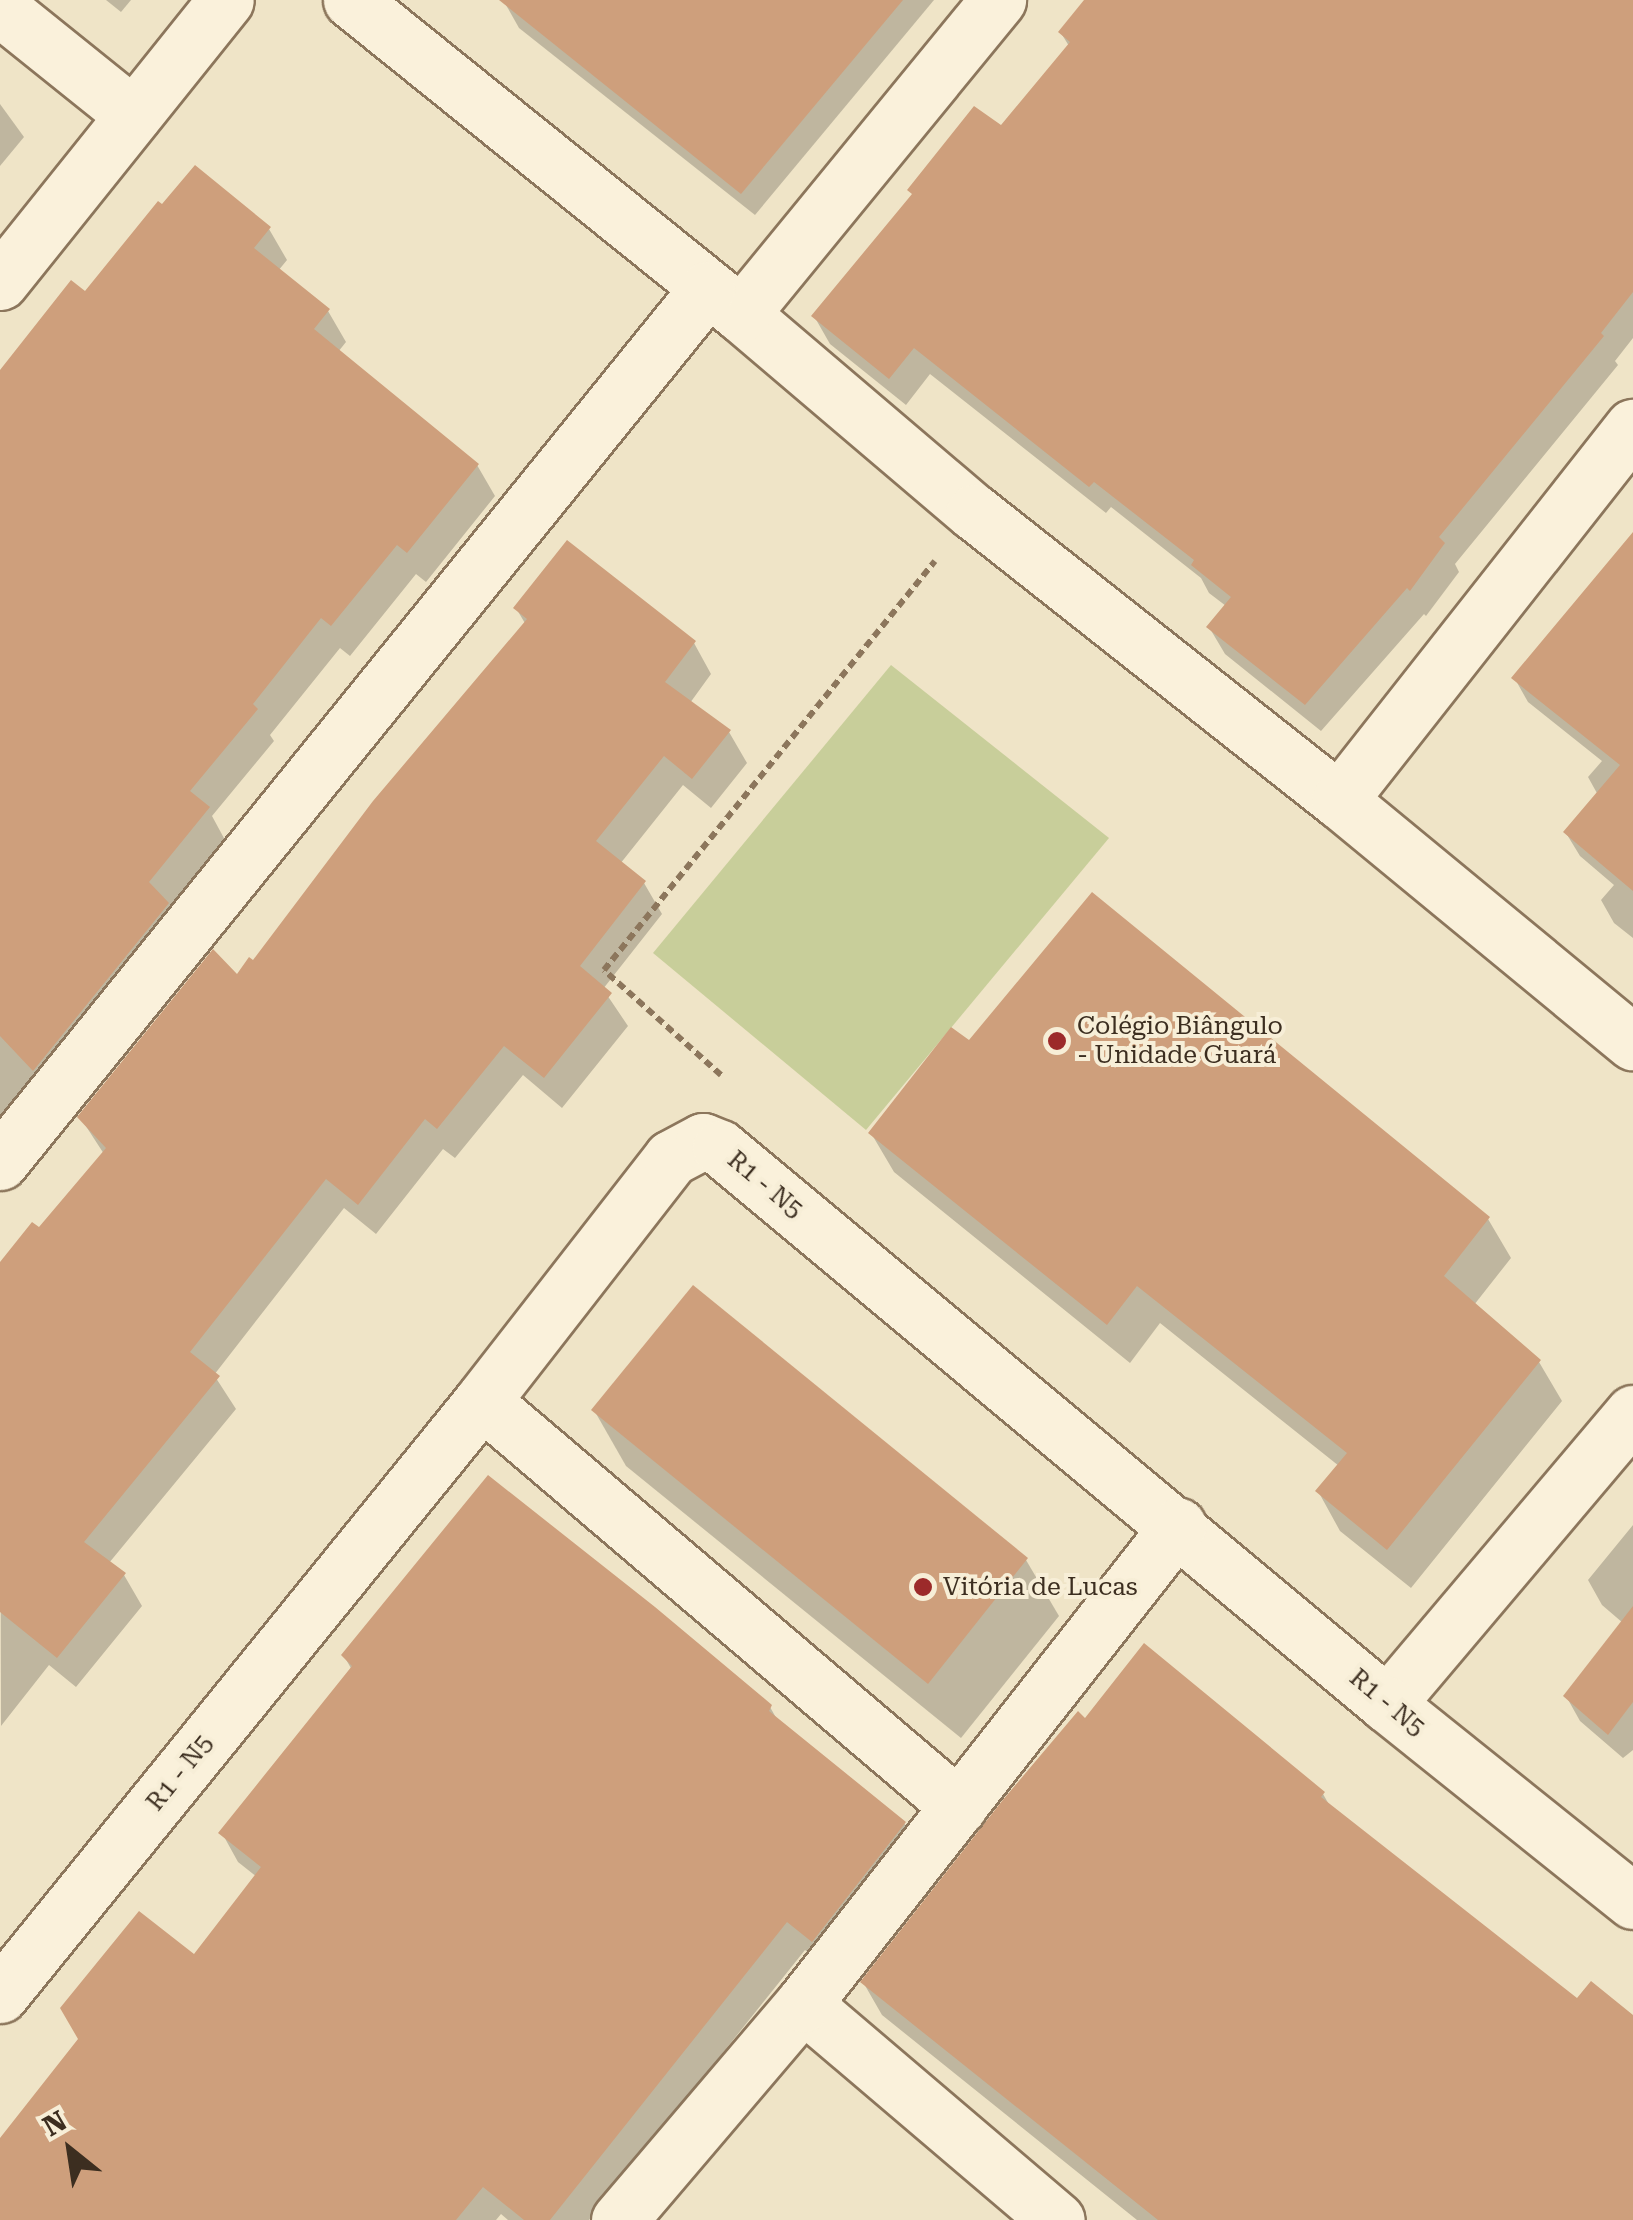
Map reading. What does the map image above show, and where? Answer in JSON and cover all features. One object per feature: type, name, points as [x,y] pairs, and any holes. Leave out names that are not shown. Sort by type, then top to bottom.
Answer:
[{"type":"street","points":[[0,282],[226,0]]},
{"type":"street","points":[[351,0],[724,302],[974,512],[1340,800],[1633,1042]]},
{"type":"street","points":[[0,1162],[724,302],[998,0]]},
{"type":"street","points":[[0,8],[134,115]]},
{"type":"street","points":[[1340,800],[1633,428]]},
{"type":"street","name":"R1 - N5","points":[[0,1995],[482,1402],[670,1158],[703,1141],[720,1148],[1097,1464],[1178,1526],[1386,1704],[1633,1901]]},
{"type":"street","points":[[482,1402],[959,1807]]},
{"type":"street","points":[[1386,1704],[1633,1413]]},
{"type":"street","points":[[619,2220],[803,2004],[1178,1526]]},
{"type":"street","points":[[803,2004],[1057,2220]]},
{"type":"path","points":[[703,1141],[725,1079],[604,970],[974,512]]},
{"type":"green space","points":[[891,665],[1109,838],[866,1130],[653,953]]},
{"type":"building","points":[[499,0],[903,0],[741,194]]},
{"type":"building","points":[[1084,0],[1633,0],[1633,292],[1601,333],[1604,336],[1439,537],[1445,543],[1410,591],[1407,588],[1305,705],[1206,627],[1231,597],[1191,565],[1194,560],[1094,482],[1089,487],[914,348],[889,379],[811,316],[912,194],[907,190],[974,106],[1001,125],[1070,42],[1058,32]]},
{"type":"building","points":[[195,165],[271,227],[254,248],[330,309],[314,329],[479,464],[407,553],[397,545],[331,626],[321,618],[253,704],[258,709],[190,791],[210,807],[149,882],[169,903],[33,1071],[0,1036],[0,370],[71,280],[85,291],[158,201],[162,204]]},
{"type":"building","points":[[1633,532],[1633,891],[1563,832],[1620,765],[1511,678]]},
{"type":"building","points":[[567,540],[696,641],[665,682],[731,730],[692,779],[664,756],[596,841],[646,881],[580,966],[612,993],[544,1078],[504,1046],[437,1129],[425,1119],[358,1205],[326,1179],[190,1352],[220,1376],[84,1542],[126,1573],[57,1658],[0,1612],[0,1262],[32,1222],[39,1227],[106,1148],[77,1117],[213,949],[237,974],[249,957],[253,960],[373,801],[527,619],[513,608]]},
{"type":"building","points":[[1092,892],[1490,1217],[1444,1276],[1541,1360],[1387,1550],[1315,1491],[1347,1453],[1137,1286],[1107,1325],[868,1133],[951,1027],[969,1040]]},
{"type":"building","points":[[693,1285],[1028,1558],[928,1684],[591,1410]]},
{"type":"building","points":[[488,1475],[655,1607],[772,1705],[769,1711],[906,1822],[812,1942],[787,1922],[550,2220],[524,2220],[483,2187],[456,2220],[0,2220],[0,2138],[78,2039],[60,2008],[139,1911],[194,1954],[261,1867],[218,1833],[352,1666],[341,1655]]},
{"type":"building","points":[[1633,1606],[1633,1702],[1608,1735],[1563,1696]]},
{"type":"building","points":[[1144,1643],[1325,1792],[1321,1797],[1577,1998],[1591,1981],[1633,2015],[1633,2220],[1158,2220],[860,1982],[1002,1801],[1078,1711],[1085,1718]]},
{"type":"place","name":"Colégio Biângulo - Unidade Guará","points":[[1057,1041]]},
{"type":"place","name":"Vitória de Lucas","points":[[923,1587]]}]
